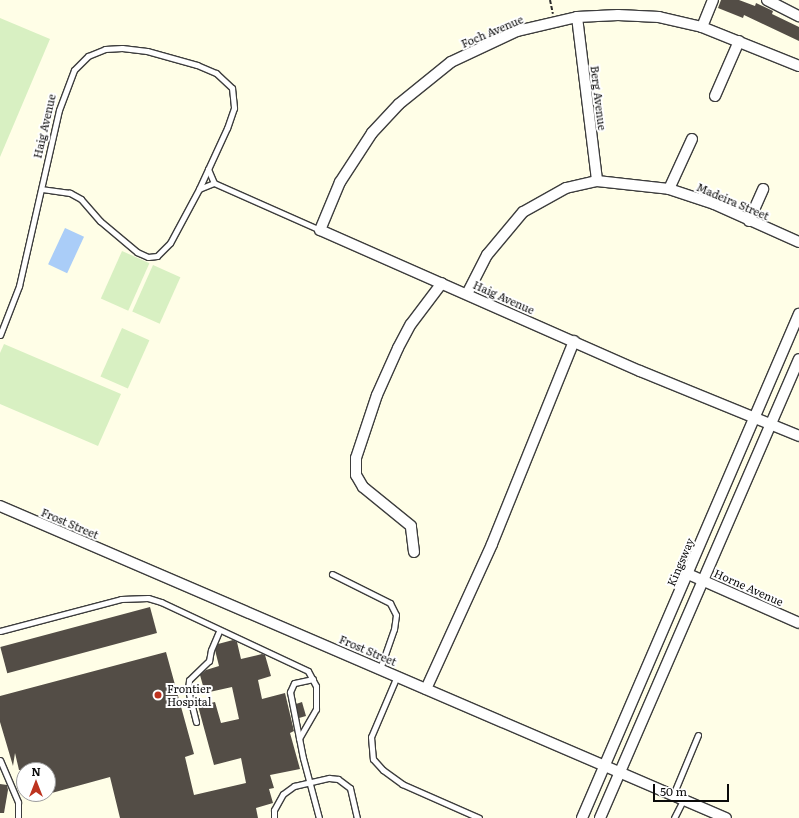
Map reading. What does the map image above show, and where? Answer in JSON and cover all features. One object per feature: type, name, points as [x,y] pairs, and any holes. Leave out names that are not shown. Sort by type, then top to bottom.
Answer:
[{"type":"street","points":[[702,27],[713,0]]},
{"type":"street","points":[[767,0],[799,16]]},
{"type":"street","name":"Foch Avenue","points":[[320,230],[344,176],[372,133],[399,104],[451,62],[517,31],[577,17],[640,15],[702,27],[799,66]]},
{"type":"street","name":"Berg Avenue","points":[[577,17],[597,181]]},
{"type":"street","points":[[715,96],[738,41]]},
{"type":"street","points":[[669,190],[692,139]]},
{"type":"street","name":"Madeira Street","points":[[467,294],[487,255],[524,212],[566,188],[597,181],[669,190],[714,204],[749,221],[799,242]]},
{"type":"street","points":[[749,221],[763,189]]},
{"type":"street","name":"Haig Avenue","points":[[320,230],[574,342],[799,436]]},
{"type":"street","points":[[414,552],[410,526],[363,487],[356,475],[356,458],[377,396],[398,348],[411,324],[442,283]]},
{"type":"street","name":"Kingsway","points":[[582,818],[799,314]]},
{"type":"street","points":[[426,689],[492,544],[574,342]]},
{"type":"street","points":[[600,818],[799,359]]},
{"type":"street","name":"Frost Street","points":[[0,506],[726,818]]},
{"type":"street","name":"Horne Avenue","points":[[688,574],[799,623]]},
{"type":"lane","name":"Haig Avenue","points":[[0,334],[19,286],[65,89],[74,70],[88,56],[105,49],[146,51],[197,65],[226,80],[232,88],[234,108],[216,152],[199,189],[170,243],[154,258],[137,252],[100,221],[81,199],[70,193],[42,189]]},
{"type":"lane","points":[[199,189],[214,183],[208,169]]},
{"type":"lane","name":"Haig Avenue","points":[[214,183],[320,230]]},
{"type":"lane","points":[[332,574],[390,603],[396,615],[394,629],[380,669]]},
{"type":"lane","points":[[0,631],[120,599],[135,597],[161,602],[219,631],[300,666],[313,679],[317,694],[316,708],[299,738]]},
{"type":"lane","points":[[196,722],[188,690],[189,680],[209,661],[211,650],[219,631]]},
{"type":"lane","points":[[397,676],[371,737],[373,759],[383,770],[402,784],[479,818]]},
{"type":"lane","points":[[313,679],[300,680],[292,687],[291,702],[308,781],[319,818]]},
{"type":"lane","points":[[674,818],[678,797],[698,736]]},
{"type":"lane","points":[[0,760],[18,802],[18,818]]},
{"type":"lane","points":[[274,818],[274,810],[283,794],[294,786],[308,781],[329,778],[343,782],[350,788],[355,799],[357,818]]},
{"type":"path","points":[[550,0],[555,21]]},
{"type":"green space","points":[[0,18],[50,39],[0,157]]},
{"type":"green space","points":[[122,251],[149,263],[128,311],[101,299]]},
{"type":"green space","points":[[153,265],[180,277],[160,324],[132,312]]},
{"type":"green space","points":[[122,328],[149,340],[128,389],[100,376]]},
{"type":"green space","points":[[4,344],[121,394],[98,446],[0,404],[0,353]]},
{"type":"water","points":[[65,228],[84,237],[67,273],[48,264]]},
{"type":"building","points":[[721,0],[739,0],[755,6],[756,3],[773,11],[772,14],[799,27],[799,41],[744,15],[743,18],[718,8]]},
{"type":"building","points":[[150,607],[157,633],[7,673],[0,647]]},
{"type":"building","points":[[233,640],[237,642],[241,659],[262,654],[265,655],[271,676],[258,680],[262,699],[285,693],[294,731],[290,733],[300,769],[270,775],[274,788],[269,789],[273,803],[256,808],[258,818],[120,818],[110,777],[56,792],[56,762],[17,762],[15,753],[13,766],[0,722],[0,696],[166,652],[194,754],[185,757],[194,795],[246,783],[241,758],[214,765],[198,706],[215,702],[221,723],[239,719],[232,687],[205,693],[200,675],[206,670],[219,666],[215,650],[218,644]]},
{"type":"building","points":[[302,702],[306,716],[299,718],[296,704]]},
{"type":"building","points":[[0,784],[7,785],[8,790],[4,813],[0,813]]},
{"type":"place","name":"Frontier Hospital","points":[[158,695]]}]
